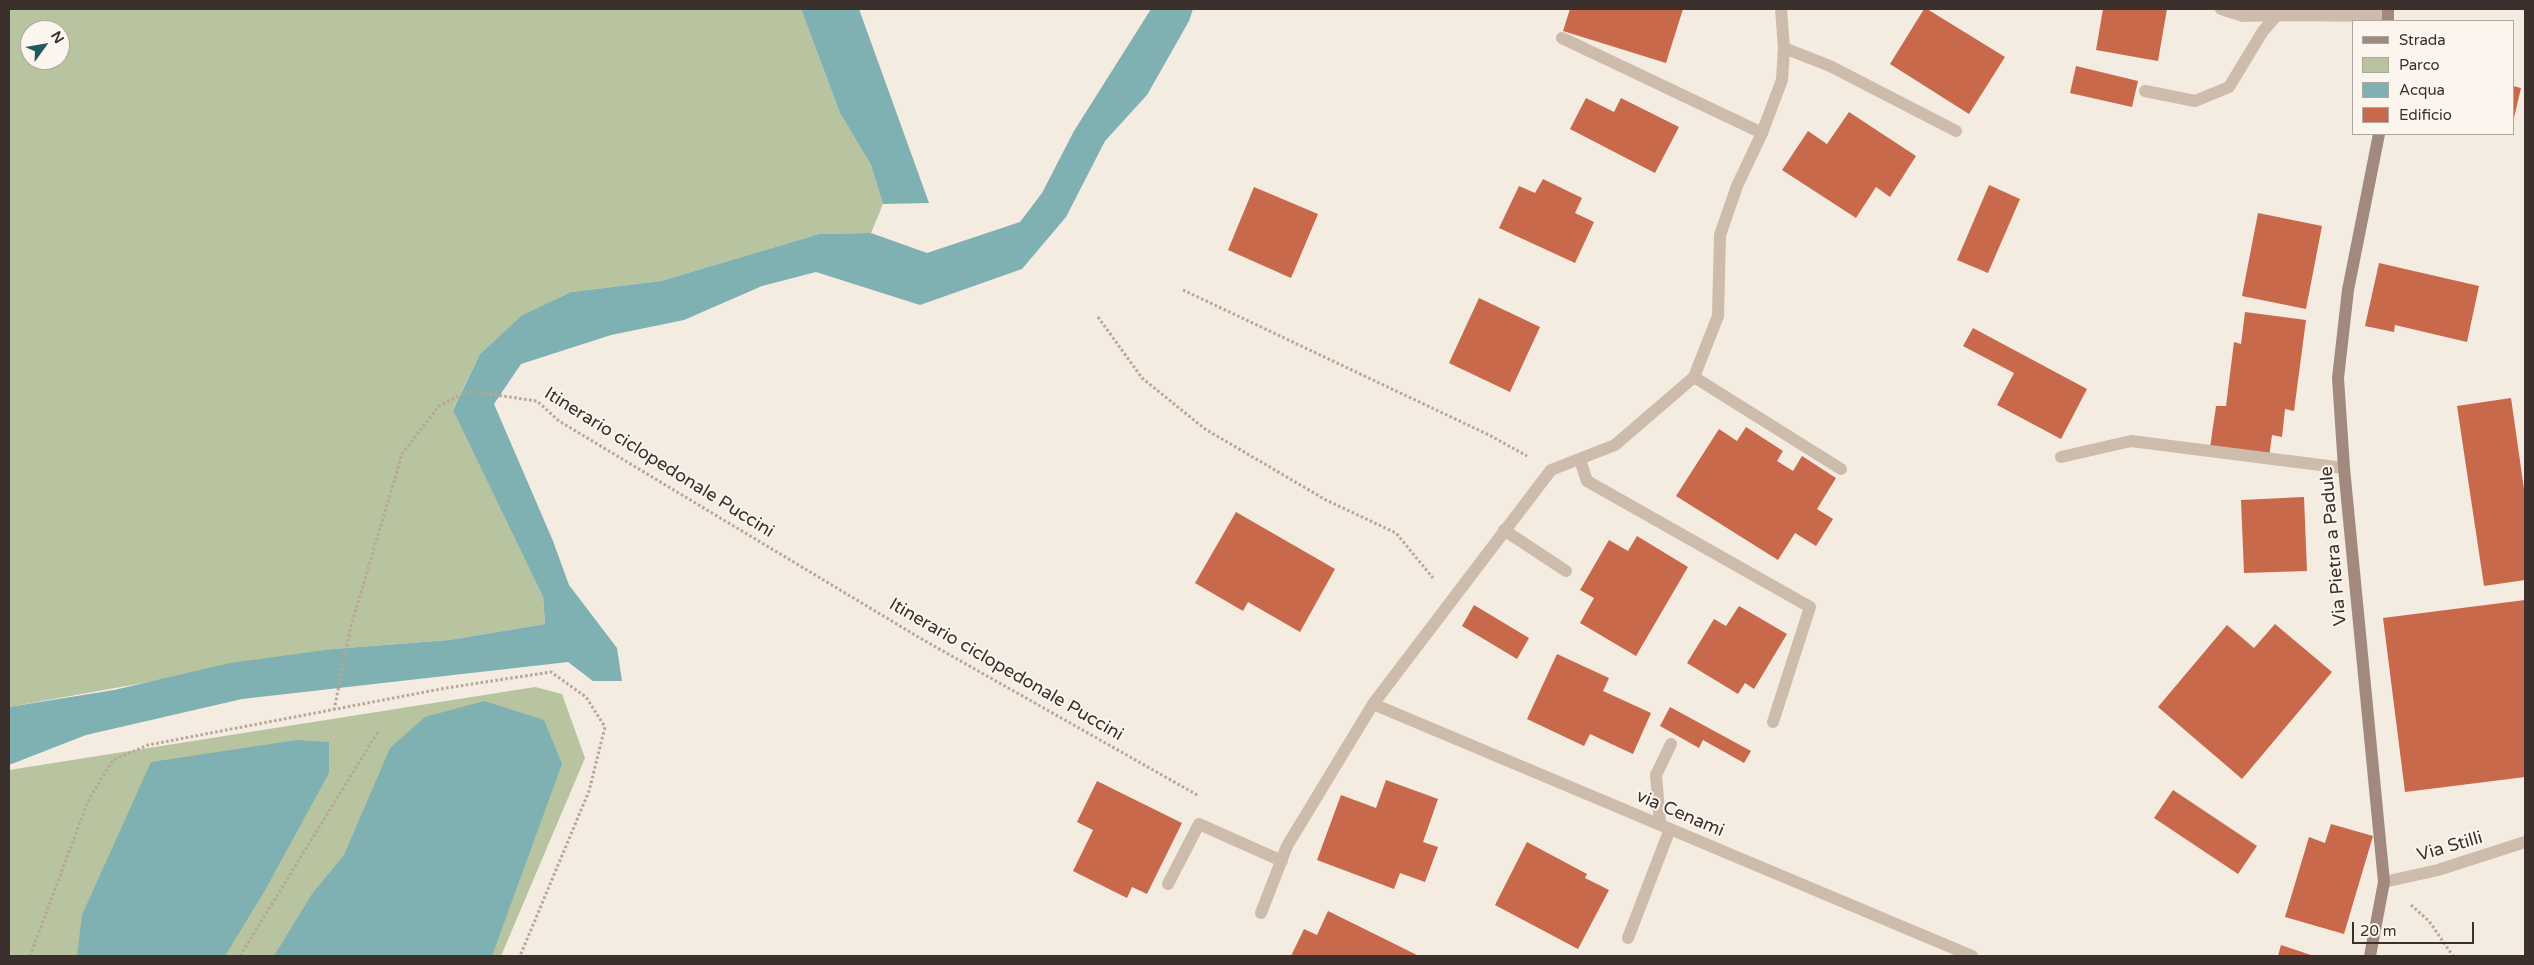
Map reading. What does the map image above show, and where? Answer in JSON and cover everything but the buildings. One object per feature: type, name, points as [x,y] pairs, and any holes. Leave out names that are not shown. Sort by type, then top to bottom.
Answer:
[{"type":"street","points":[[1261,913],[1287,846],[1373,704],[1551,470],[1615,445],[1694,377],[1718,316],[1720,235],[1737,186],[1762,133],[1782,80],[1784,48],[1781,9]]},
{"type":"street","points":[[2220,9],[2243,16],[2388,15]]},
{"type":"street","points":[[2146,92],[2195,101],[2228,87],[2263,31],[2277,16]]},
{"type":"street","points":[[1562,38],[1762,133]]},
{"type":"street","points":[[1784,48],[1830,66],[1956,131]]},
{"type":"street","name":"Via Pietra a Padule","points":[[2370,956],[2384,882],[2344,468],[2338,378],[2348,290],[2379,135]]},
{"type":"street","points":[[1694,377],[1840,469]]},
{"type":"street","points":[[2061,457],[2130,441],[2344,468]]},
{"type":"street","points":[[1580,460],[1587,481],[1810,607],[1773,722]]},
{"type":"street","points":[[1504,530],[1566,571]]},
{"type":"street","name":"via Cenami","points":[[1373,704],[1970,956]]},
{"type":"street","points":[[1628,938],[1665,826],[1656,775],[1671,744]]},
{"type":"street","points":[[1168,884],[1199,824],[1282,861]]},
{"type":"street","name":"Via Stilli","points":[[2384,882],[2438,870],[2525,842]]},
{"type":"path","points":[[1183,290],[1489,435],[1551,470]]},
{"type":"path","points":[[1098,317],[1142,378],[1205,429],[1326,500],[1396,533],[1451,600]]},
{"type":"path","name":"Itinerario ciclopedonale Puccini","points":[[334,710],[351,626],[402,454],[439,406],[468,391],[537,401],[559,421],[920,638],[1204,799]]},
{"type":"path","points":[[30,956],[88,801],[113,760],[148,746],[446,688],[551,672],[586,697],[605,727],[591,782],[520,956]]},
{"type":"path","points":[[240,956],[379,730]]},
{"type":"path","points":[[2384,882],[2429,921],[2453,956]]},
{"type":"green space","points":[[9,9],[801,9],[840,113],[871,165],[883,204],[871,233],[819,234],[661,281],[571,292],[522,315],[480,354],[453,409],[543,597],[545,624],[449,640],[333,649],[9,707]]},
{"type":"green space","points":[[535,687],[562,694],[585,758],[501,956],[9,956],[9,770]]},
{"type":"water","points":[[801,9],[859,9],[929,203],[883,204],[871,165],[840,113]]},
{"type":"water","points":[[1151,9],[1193,9],[1189,21],[1147,95],[1105,141],[1066,217],[1022,269],[920,305],[816,272],[762,286],[684,320],[611,335],[521,364],[494,404],[553,541],[569,585],[617,648],[622,681],[593,681],[568,662],[242,699],[86,735],[9,765],[9,707],[114,690],[230,663],[333,649],[449,640],[545,624],[543,597],[453,410],[480,354],[522,315],[571,292],[661,281],[819,234],[871,233],[927,253],[1020,222],[1042,193],[1074,131]]},
{"type":"water","points":[[484,701],[544,720],[562,764],[492,956],[274,956],[312,894],[344,855],[390,748],[425,717]]},
{"type":"water","points":[[297,740],[329,742],[329,773],[264,892],[225,956],[77,956],[82,915],[151,762]]}]
